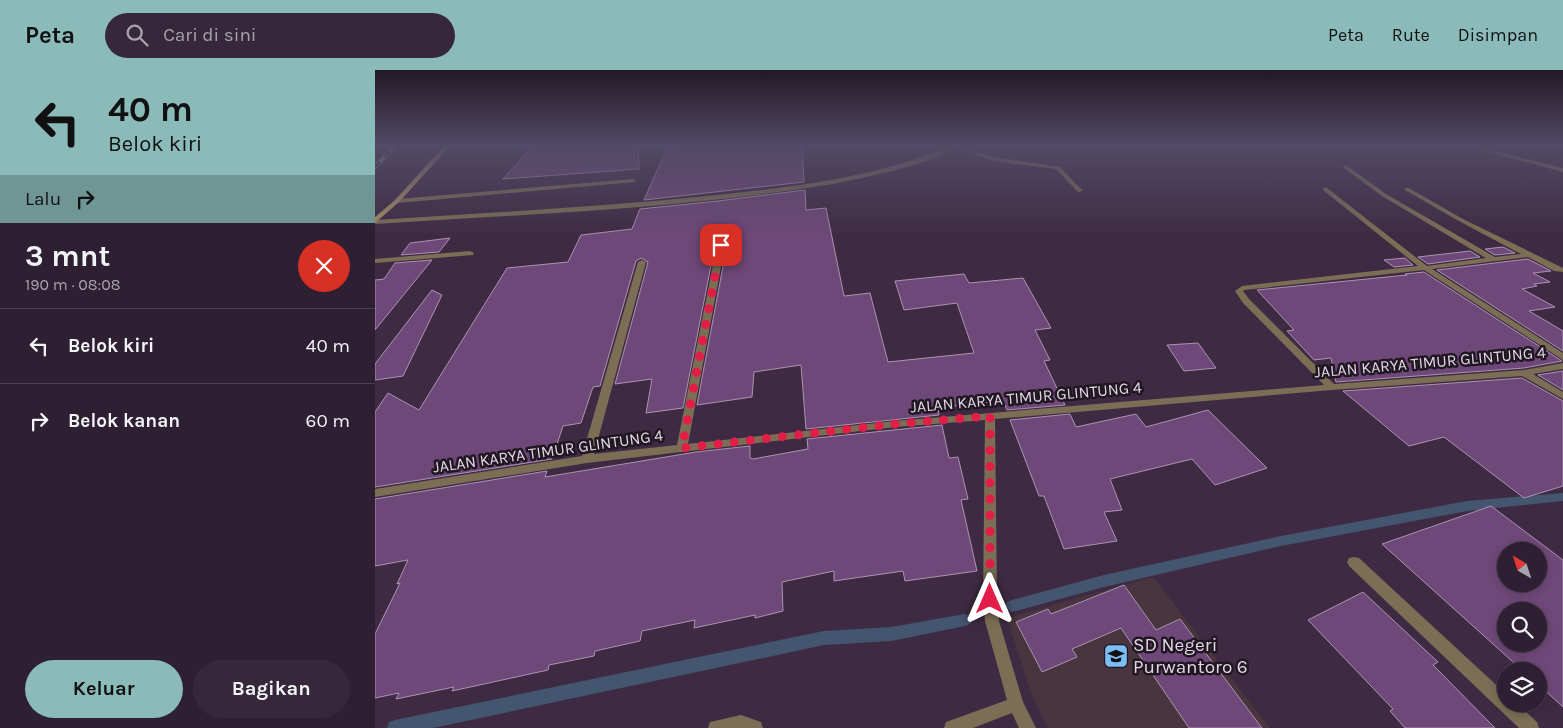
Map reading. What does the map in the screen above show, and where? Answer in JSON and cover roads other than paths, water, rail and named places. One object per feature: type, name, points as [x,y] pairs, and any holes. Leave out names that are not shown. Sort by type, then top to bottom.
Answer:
[{"type":"street","points":[[375,222],[421,175]]},
{"type":"street","points":[[375,222],[626,206],[775,190],[864,175]]},
{"type":"street","points":[[1064,175],[1080,191]]},
{"type":"street","points":[[1356,175],[1384,195],[1495,260]]},
{"type":"street","points":[[397,201],[633,180]]},
{"type":"street","points":[[1325,189],[1369,226],[1425,268],[1563,357]]},
{"type":"street","points":[[1407,189],[1459,219],[1557,269],[1563,270]]},
{"type":"street","points":[[682,448],[721,245]]},
{"type":"street","points":[[375,261],[471,253]]},
{"type":"street","points":[[1332,387],[1245,301],[1239,291],[1242,288],[1529,255]]},
{"type":"street","points":[[587,460],[642,262]]},
{"type":"street","name":"JALAN KARYA TIMUR GLINTUNG 4","points":[[375,492],[587,460],[895,424],[1332,387],[1524,373],[1563,366]]},
{"type":"street","points":[[1524,373],[1563,396]]},
{"type":"street","points":[[990,416],[990,606],[992,621],[1016,704],[1028,728]]},
{"type":"street","points":[[1354,562],[1531,728]]},
{"type":"street","points":[[952,728],[1016,704]]},
{"type":"street","points":[[716,728],[741,723],[755,728]]},
{"type":"waterway","points":[[1012,606],[1104,581],[1281,541],[1467,506],[1563,497]]},
{"type":"waterway","points":[[395,728],[824,638],[891,634],[965,620]]},
{"type":"place","name":"SD Negeri Purwantoro 6","points":[[1116,656]]}]
